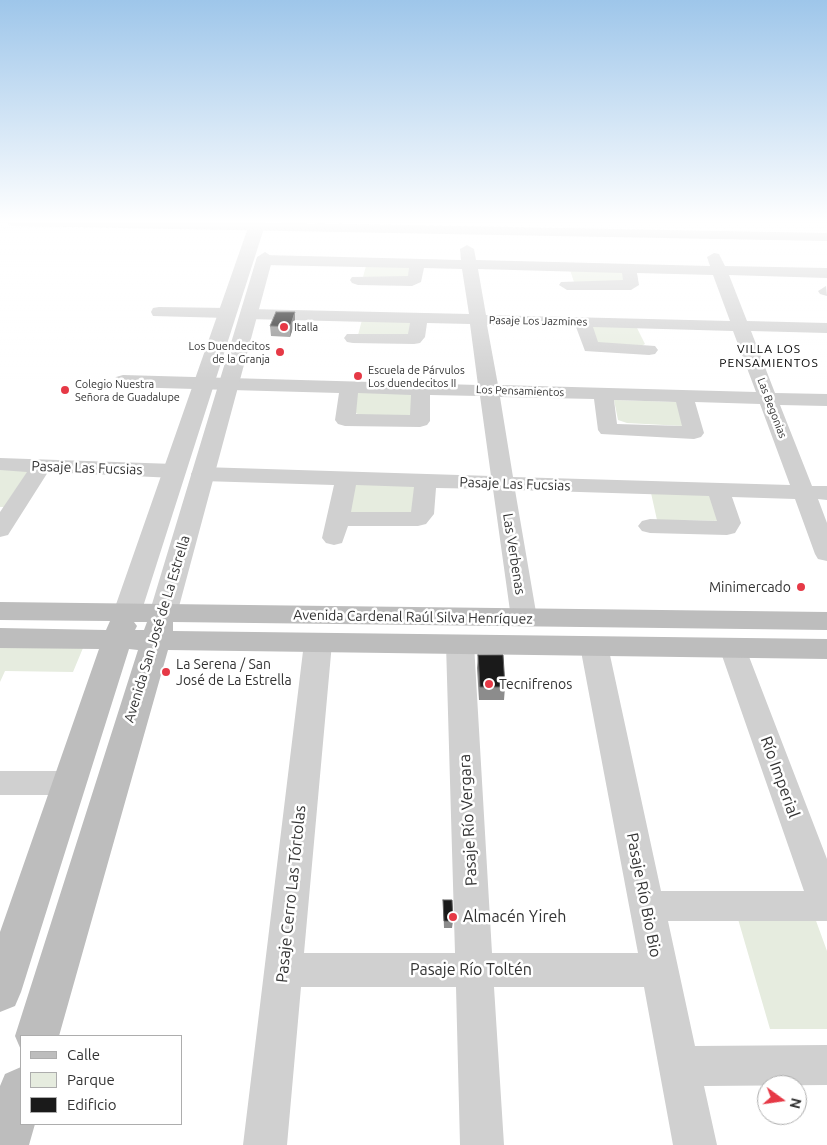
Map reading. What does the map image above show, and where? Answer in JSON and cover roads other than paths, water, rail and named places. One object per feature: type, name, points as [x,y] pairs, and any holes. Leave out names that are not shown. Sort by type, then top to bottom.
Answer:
[{"type":"main road","name":"Avenida Cardenal Raúl Silva Henríquez","points":[[0,611],[121,627]]},
{"type":"main road","name":"Avenida Cardenal Raúl Silva Henríquez","points":[[0,638],[121,627],[524,618],[827,622]]},
{"type":"main road","name":"Avenida San José de La Estrella","points":[[0,992],[7,951],[69,783],[121,627]]},
{"type":"main road","name":"Avenida Cardenal Raúl Silva Henríquez","points":[[159,627],[318,643],[827,649]]},
{"type":"main road","name":"Avenida San José de La Estrella","points":[[37,1035],[159,627]]},
{"type":"main road","points":[[6,1145],[20,1094]]},
{"type":"street","name":"Avenida San José de La Estrella","points":[[159,627],[202,474],[227,313],[244,275]]},
{"type":"street","name":"Avenida San José de La Estrella","points":[[121,627],[174,471],[248,314],[259,275]]},
{"type":"street","points":[[359,275],[357,284],[412,281],[414,275]]},
{"type":"street","name":"Las Verbenas","points":[[471,275],[524,618]]},
{"type":"street","points":[[566,275],[568,289],[629,286],[632,284],[630,275]]},
{"type":"street","name":"Las Begonias","points":[[721,275],[827,554]]},
{"type":"street","points":[[821,275],[827,292]]},
{"type":"street","points":[[159,312],[227,313]]},
{"type":"street","name":"Pasaje Los Jazmines","points":[[248,314],[827,328]]},
{"type":"street","points":[[358,317],[352,343],[414,339],[420,318]]},
{"type":"street","points":[[583,322],[591,347],[651,354],[641,323]]},
{"type":"street","name":"Los Pensamientos","points":[[123,381],[827,400]]},
{"type":"street","points":[[349,387],[345,420],[420,421],[421,389]]},
{"type":"street","points":[[603,394],[608,430],[694,433],[684,396]]},
{"type":"street","name":"Pasaje Las Fucsias","points":[[0,464],[174,471]]},
{"type":"street","points":[[3,519],[41,466]]},
{"type":"street","name":"Pasaje Las Fucsias","points":[[202,474],[827,494]]},
{"type":"street","points":[[346,478],[335,528],[418,519],[422,516],[426,481]]},
{"type":"street","points":[[642,488],[653,536],[727,528],[729,523],[718,490]]},
{"type":"street","name":"Pasaje Cerro Las Tórtolas","points":[[265,1145],[318,643]]},
{"type":"street","name":"Pasaje Río Vergara","points":[[460,644],[482,1145]]},
{"type":"street","name":"Pasaje Río Bio Bio","points":[[594,646],[695,1145]]},
{"type":"street","name":"Río Imperial","points":[[733,647],[827,906]]},
{"type":"street","points":[[0,784],[69,783]]},
{"type":"street","points":[[646,906],[827,906]]},
{"type":"street","name":"Pasaje Río Toltén","points":[[283,970],[659,970]]},
{"type":"street","points":[[679,1066],[827,1065]]},
{"type":"place","name":"Italla","points":[[284,327]]},
{"type":"place","name":"Los Duendecitos de la Granja","points":[[280,352]]},
{"type":"place","name":"Escuela de Párvulos Los duendecitos II","points":[[358,376]]},
{"type":"place","name":"Colegio Nuestra Señora de Guadalupe","points":[[65,390]]},
{"type":"place","name":"Minimercado","points":[[801,587]]},
{"type":"place","name":"La Serena / San José de La Estrella","points":[[166,672]]},
{"type":"place","name":"Tecnifrenos","points":[[489,684]]},
{"type":"place","name":"Almacén Yireh","points":[[453,917]]},
{"type":"district","name":"VILLA LOS PENSAMIENTOS","points":[[769,356]]}]
